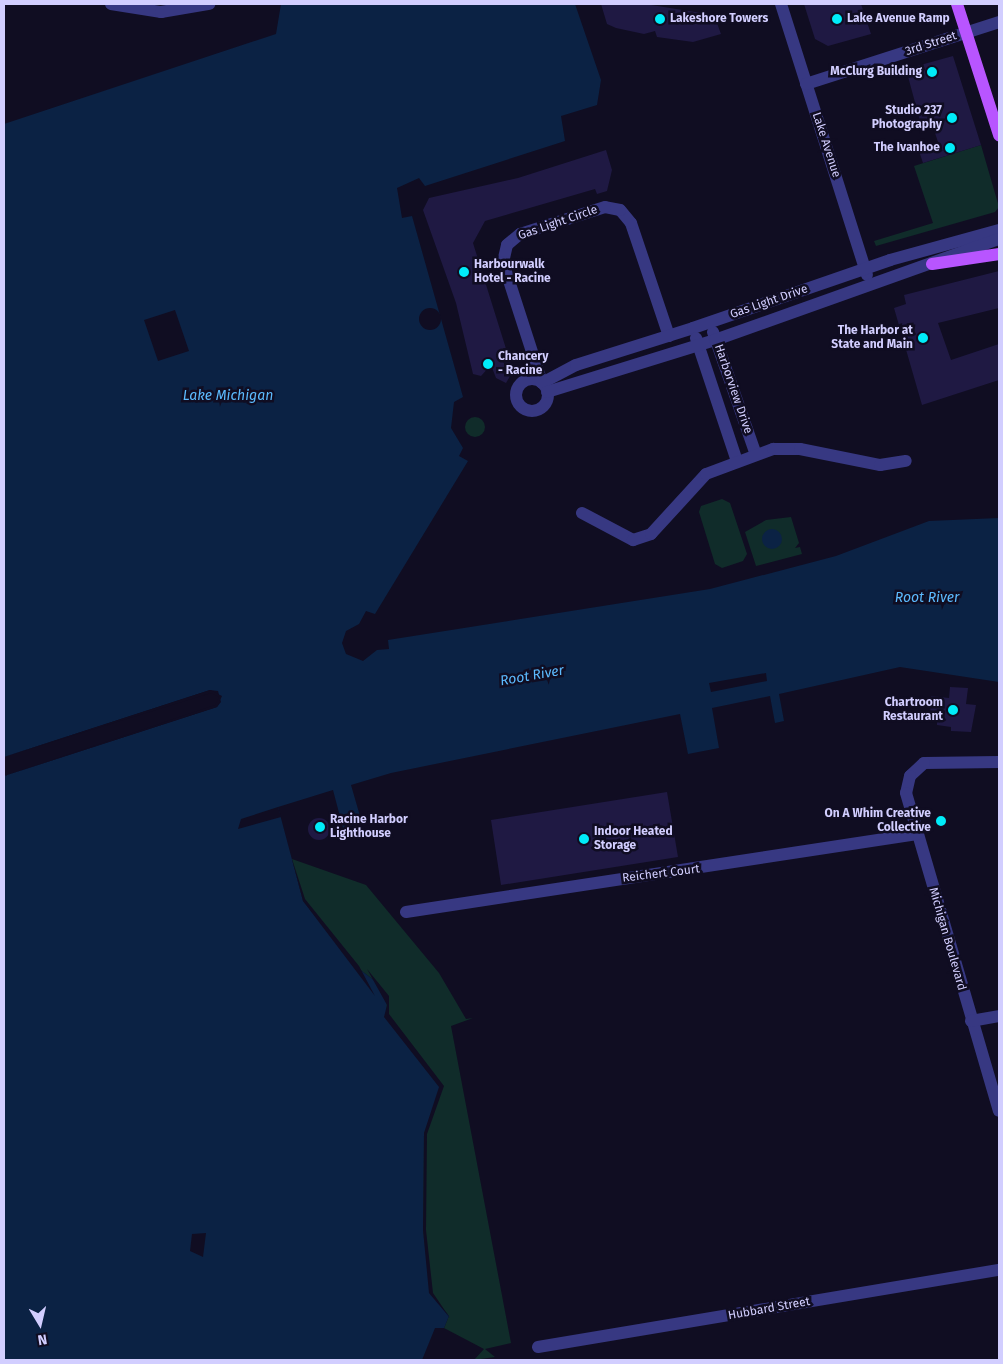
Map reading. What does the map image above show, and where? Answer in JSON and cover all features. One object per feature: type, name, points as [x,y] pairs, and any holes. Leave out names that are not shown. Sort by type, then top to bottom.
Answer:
[{"type":"main road","points":[[957,4],[999,135]]},
{"type":"main road","points":[[932,264],[999,254]]},
{"type":"street","points":[[110,4],[161,12],[209,4]]},
{"type":"street","name":"Lake Avenue","points":[[781,4],[870,285]]},
{"type":"street","name":"3rd Street","points":[[806,84],[999,22]]},
{"type":"street","name":"Gas Light Circle","points":[[545,388],[503,262],[507,245],[520,234],[605,207],[620,210],[631,222],[669,336]]},
{"type":"street","name":"Gas Light Drive","points":[[545,388],[556,373],[710,323],[865,268],[999,230]]},
{"type":"street","name":"Gas Light Drive","points":[[545,388],[715,340],[999,239]]},
{"type":"street","name":"Harborview Drive","points":[[710,323],[756,455]]},
{"type":"street","name":"Harborview Drive","points":[[693,328],[736,461]]},
{"type":"street","points":[[582,513],[622,538],[643,538],[706,474],[756,455],[786,448],[880,466],[906,460]]},
{"type":"street","name":"Michigan Boulevard","points":[[999,762],[935,761],[916,768],[906,793],[970,1021],[999,1111]]},
{"type":"street","name":"Reichert Court","points":[[406,912],[917,834]]},
{"type":"street","points":[[970,1021],[999,1016]]},
{"type":"street","name":"Hubbard Street","points":[[538,1347],[999,1270]]},
{"type":"green space","points":[[981,145],[999,207],[995,212],[876,246],[874,241],[933,223],[914,166]]},
{"type":"green space","points":[[475,417],[482,420],[485,427],[482,434],[475,437],[468,434],[465,427],[468,420]]},
{"type":"green space","points":[[722,499],[730,503],[747,554],[743,561],[722,568],[715,564],[699,512],[701,506]]},
{"type":"green space","points":[[791,517],[799,543],[795,548],[800,547],[802,554],[756,566],[745,532],[766,520]]},
{"type":"green space","points":[[292,859],[366,885],[439,973],[466,1019],[473,1018],[451,1026],[511,1343],[485,1349],[495,1357],[474,1360],[484,1349],[444,1328],[449,1316],[431,1294],[379,984],[359,969],[303,901]]},
{"type":"water","name":"Lake Michigan","points":[[281,4],[575,4],[601,80],[597,105],[561,116],[565,141],[425,186],[419,178],[397,188],[402,218],[412,216],[463,397],[454,402],[451,428],[463,448],[459,456],[468,461],[375,614],[366,611],[359,624],[346,631],[342,643],[346,654],[363,661],[377,650],[389,649],[388,640],[710,589],[836,556],[929,521],[999,518],[999,682],[900,667],[779,694],[784,721],[775,723],[770,696],[712,708],[719,748],[688,754],[680,714],[391,773],[351,785],[362,823],[343,828],[333,790],[278,807],[303,901],[359,969],[379,984],[387,997],[386,1015],[442,1086],[424,1133],[423,1230],[431,1294],[449,1316],[444,1328],[435,1328],[422,1360],[4,1360],[4,776],[217,707],[221,702],[218,691],[210,690],[4,757],[4,124],[276,34]]},
{"type":"water","points":[[772,529],[779,532],[782,539],[779,546],[772,549],[765,546],[762,539],[765,532]]},
{"type":"pier","points":[[430,308],[438,311],[441,319],[438,327],[430,330],[422,327],[419,319],[422,311]]},
{"type":"pier","points":[[175,310],[189,351],[158,361],[144,320]]},
{"type":"pier","points":[[766,673],[767,681],[711,692],[709,683]]},
{"type":"pier","points":[[210,690],[222,696],[217,707],[4,776],[215,705],[219,697],[211,693],[4,757]]},
{"type":"pier","points":[[278,807],[281,817],[238,829],[241,819]]},
{"type":"pier","points":[[292,859],[305,899],[359,966],[375,996],[303,901]]},
{"type":"pier","points":[[367,969],[389,996],[389,1014],[444,1086],[427,1134],[426,1230],[433,1293],[450,1318],[429,1293],[423,1230],[424,1133],[439,1087],[384,1017],[387,1005]]},
{"type":"pier","points":[[206,1233],[203,1257],[190,1251],[192,1234]]},
{"type":"building","name":"Lakeshore Towers","points":[[601,4],[645,4],[714,15],[721,34],[693,42],[657,37],[655,31],[644,34],[616,28],[607,24]]},
{"type":"building","name":"Lake Avenue Ramp","points":[[804,4],[861,4],[871,34],[828,46],[815,39]]},
{"type":"building","points":[[953,56],[981,145],[923,163],[919,151],[939,145],[930,118],[920,121],[906,69]]},
{"type":"building","name":"Harbourwalk Hotel - Racine","points":[[606,150],[612,170],[607,191],[597,194],[595,189],[485,221],[473,243],[513,371],[506,383],[496,378],[491,365],[481,376],[473,374],[456,303],[423,210],[429,198],[518,178]]},
{"type":"building","name":"The Harbor at State and Main","points":[[999,271],[999,308],[938,323],[951,360],[999,344],[999,380],[922,405],[894,308],[906,304],[904,295]]},
{"type":"building","name":"Chartroom Restaurant","points":[[950,687],[968,688],[966,704],[976,705],[971,732],[951,731],[951,727],[937,725],[937,720],[930,719],[931,696],[949,698]]},
{"type":"building","name":"Indoor Heated Storage","points":[[667,792],[678,857],[501,885],[491,820]]},
{"type":"building","name":"Racine Harbor Lighthouse","points":[[319,818],[329,825],[330,829],[323,839],[319,840],[309,833],[308,829],[315,819]]},
{"type":"place","name":"Lakeshore Towers","points":[[660,19]]},
{"type":"place","name":"Lake Avenue Ramp","points":[[837,19]]},
{"type":"place","name":"McClurg Building","points":[[932,72]]},
{"type":"place","name":"Studio 237 Photography","points":[[952,118]]},
{"type":"place","name":"The Ivanhoe","points":[[950,148]]},
{"type":"place","name":"Harbourwalk Hotel - Racine","points":[[464,272]]},
{"type":"place","name":"The Harbor at State and Main","points":[[923,338]]},
{"type":"place","name":"Chancery - Racine","points":[[488,364]]},
{"type":"place","name":"Chartroom Restaurant","points":[[953,710]]},
{"type":"place","name":"On A Whim Creative Collective","points":[[941,821]]},
{"type":"place","name":"Racine Harbor Lighthouse","points":[[320,827]]},
{"type":"place","name":"Indoor Heated Storage","points":[[584,839]]},
{"type":"water label","name":"Root River","points":[[927,598]]},
{"type":"water label","name":"Root River","points":[[532,676]]}]
